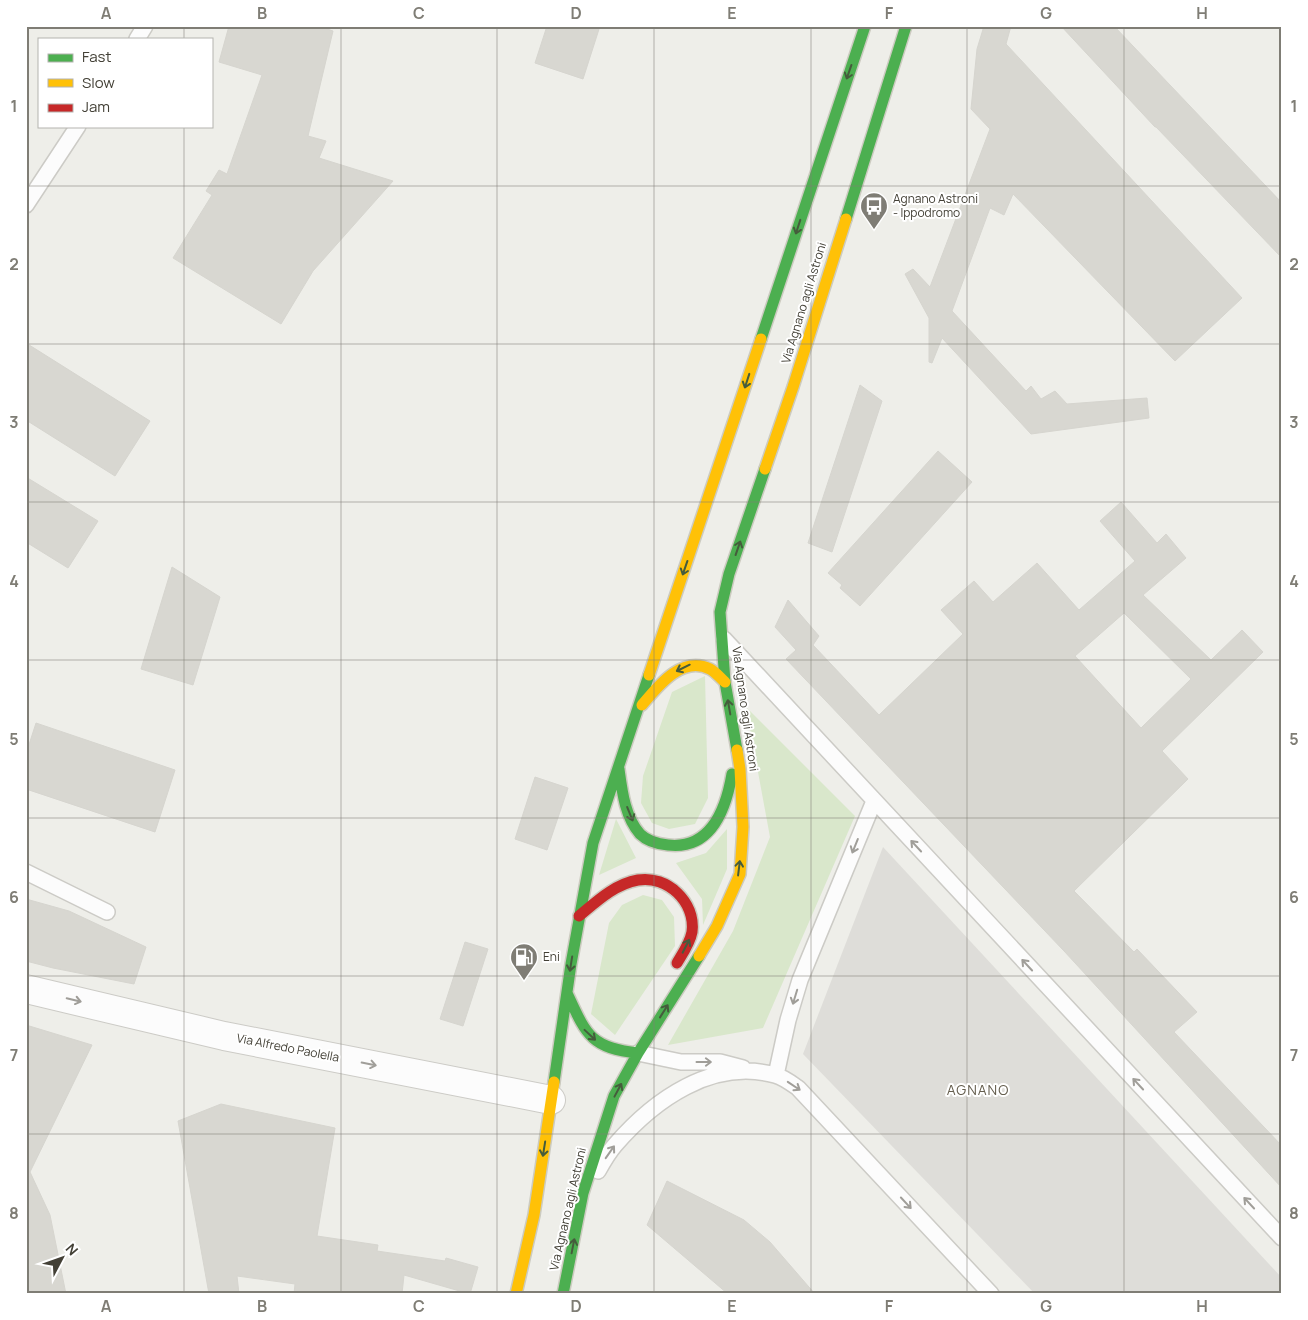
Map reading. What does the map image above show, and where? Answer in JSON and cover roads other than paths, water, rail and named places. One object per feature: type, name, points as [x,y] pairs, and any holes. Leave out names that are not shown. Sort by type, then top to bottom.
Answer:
[{"type":"main road","points":[[516,1294],[534,1215],[567,993],[593,843],[865,26]]},
{"type":"main road","name":"Via Agnano agli Astroni","points":[[563,1294],[583,1193],[614,1096],[638,1052],[717,926],[740,874],[743,827],[740,769],[725,682],[720,612],[729,574],[793,387],[906,26]]},
{"type":"main road","points":[[637,711],[653,692],[677,670],[690,665],[711,670],[725,682]]},
{"type":"main road","points":[[619,767],[624,798],[630,817],[639,832],[652,842],[670,847],[689,846],[701,840],[716,823],[730,786],[736,744]]},
{"type":"main road","points":[[580,916],[624,884],[650,880],[662,882],[675,890],[684,901],[691,915],[693,930],[688,944],[672,969]]},
{"type":"main road","points":[[567,993],[585,1031],[598,1043],[614,1050],[638,1052],[645,1019]]},
{"type":"street","name":"Via Alfredo Paolella","points":[[26,989],[224,1036],[552,1100]]},
{"type":"lane","points":[[138,38],[145,26]]},
{"type":"lane","points":[[26,205],[77,128]]},
{"type":"lane","points":[[721,636],[1282,1238]]},
{"type":"lane","points":[[776,1075],[788,1020],[800,980],[874,801]]},
{"type":"lane","points":[[26,872],[107,912]]},
{"type":"lane","points":[[638,1052],[681,1062],[720,1062],[754,1072]]},
{"type":"lane","points":[[583,1193],[614,1146],[640,1120],[687,1085],[708,1077],[730,1072],[754,1072],[776,1075],[798,1088],[991,1294]]},
{"type":"place","name":"Agnano Astroni - Ippodromo","points":[[874,230]]},
{"type":"place","name":"Eni","points":[[524,981]]},
{"type":"district","name":"AGNANO","points":[[978,1090]]}]
